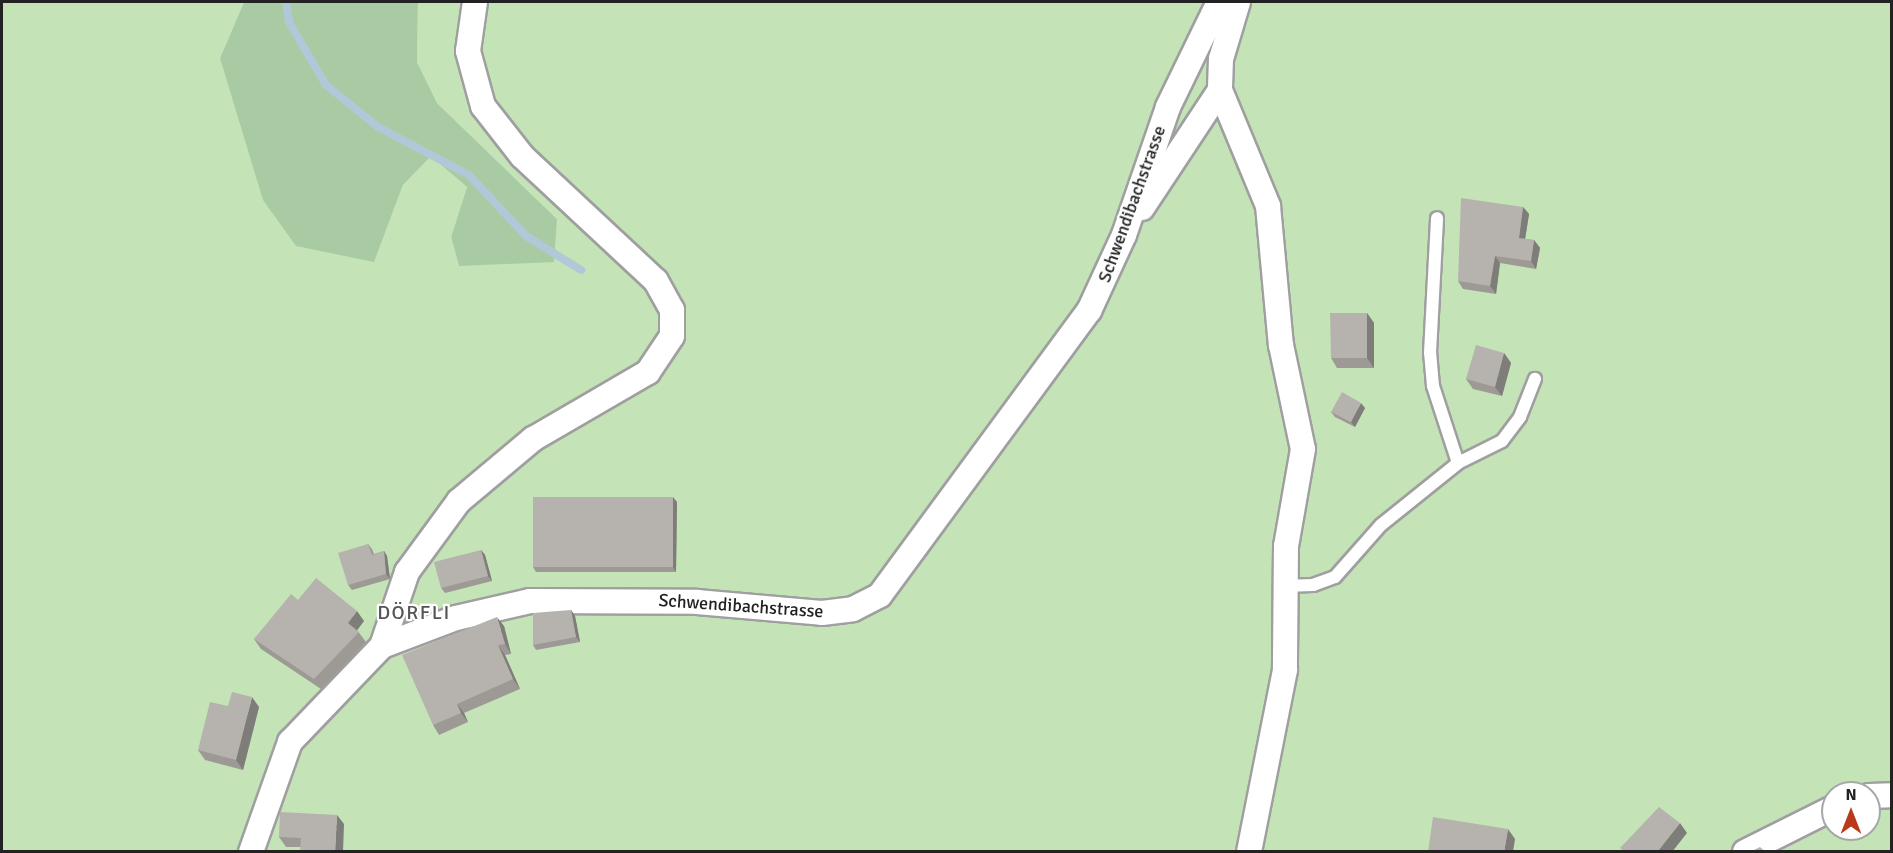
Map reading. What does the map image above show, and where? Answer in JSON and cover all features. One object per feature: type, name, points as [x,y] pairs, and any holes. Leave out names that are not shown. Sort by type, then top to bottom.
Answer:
[{"type":"street","points":[[382,646],[407,572],[459,501],[533,439],[648,372],[672,336],[672,310],[656,281],[522,156],[483,106],[468,51],[475,2]]},
{"type":"street","name":"Schwendibachstrasse","points":[[251,852],[290,742],[382,646],[456,618],[530,601],[697,602],[822,613],[869,603],[891,584],[992,440],[1053,365],[1089,311],[1124,235],[1168,107],[1219,2]]},
{"type":"street","points":[[1238,2],[1221,59],[1220,90],[1269,206],[1281,345],[1302,435],[1283,586],[1285,670],[1249,852]]},
{"type":"street","points":[[1124,235],[1220,90]]},
{"type":"street","points":[[1745,852],[1821,814]]},
{"type":"lane","points":[[1437,218],[1433,386],[1458,463]]},
{"type":"lane","points":[[1283,586],[1313,585],[1335,577],[1381,525],[1458,463],[1502,441],[1521,417],[1535,379]]},
{"type":"green space","points":[[2,2],[244,2],[220,58],[374,261],[403,185],[431,155],[467,187],[451,237],[459,266],[557,219],[437,103],[417,62],[418,2],[1891,2],[1891,851],[2,852]]},
{"type":"green space","points":[[244,2],[418,2],[417,62],[437,103],[557,219],[554,262],[459,266],[451,237],[467,187],[431,156],[403,185],[374,262],[296,246],[263,200],[220,58]]},
{"type":"building","points":[[1461,198],[1523,207],[1519,238],[1534,240],[1531,261],[1495,256],[1490,286],[1458,281]]},
{"type":"building","points":[[1330,313],[1367,313],[1367,358],[1331,358]]},
{"type":"building","points":[[1476,345],[1504,353],[1495,387],[1466,379]]},
{"type":"building","points":[[1342,392],[1361,403],[1351,422],[1331,412]]},
{"type":"building","points":[[533,497],[673,497],[673,567],[533,567]]},
{"type":"building","points":[[368,544],[372,555],[384,551],[386,574],[348,585],[338,553]]},
{"type":"building","points":[[481,550],[488,576],[441,588],[434,562]]},
{"type":"building","points":[[316,578],[357,611],[348,623],[359,632],[314,679],[254,639],[291,594],[298,600]]},
{"type":"building","points":[[571,610],[576,637],[533,645],[533,613]]},
{"type":"building","points":[[497,617],[505,644],[498,645],[513,679],[457,704],[461,713],[433,725],[402,655]]},
{"type":"building","points":[[232,692],[252,697],[236,760],[198,750],[210,702],[228,706]]},
{"type":"building","points":[[1659,807],[1680,823],[1657,852],[1625,852],[1620,848]]},
{"type":"building","points":[[280,812],[337,815],[335,852],[300,852],[301,838],[279,837]]},
{"type":"building","points":[[1433,817],[1508,829],[1504,852],[1428,852]]},
{"type":"building","points":[[1760,847],[1766,852],[1752,852],[1752,851]]},
{"type":"waterway","points":[[286,2],[289,22],[326,85],[378,127],[469,175],[526,236],[581,270]]},
{"type":"district","name":"DÖRFLI","points":[[414,612]]}]
